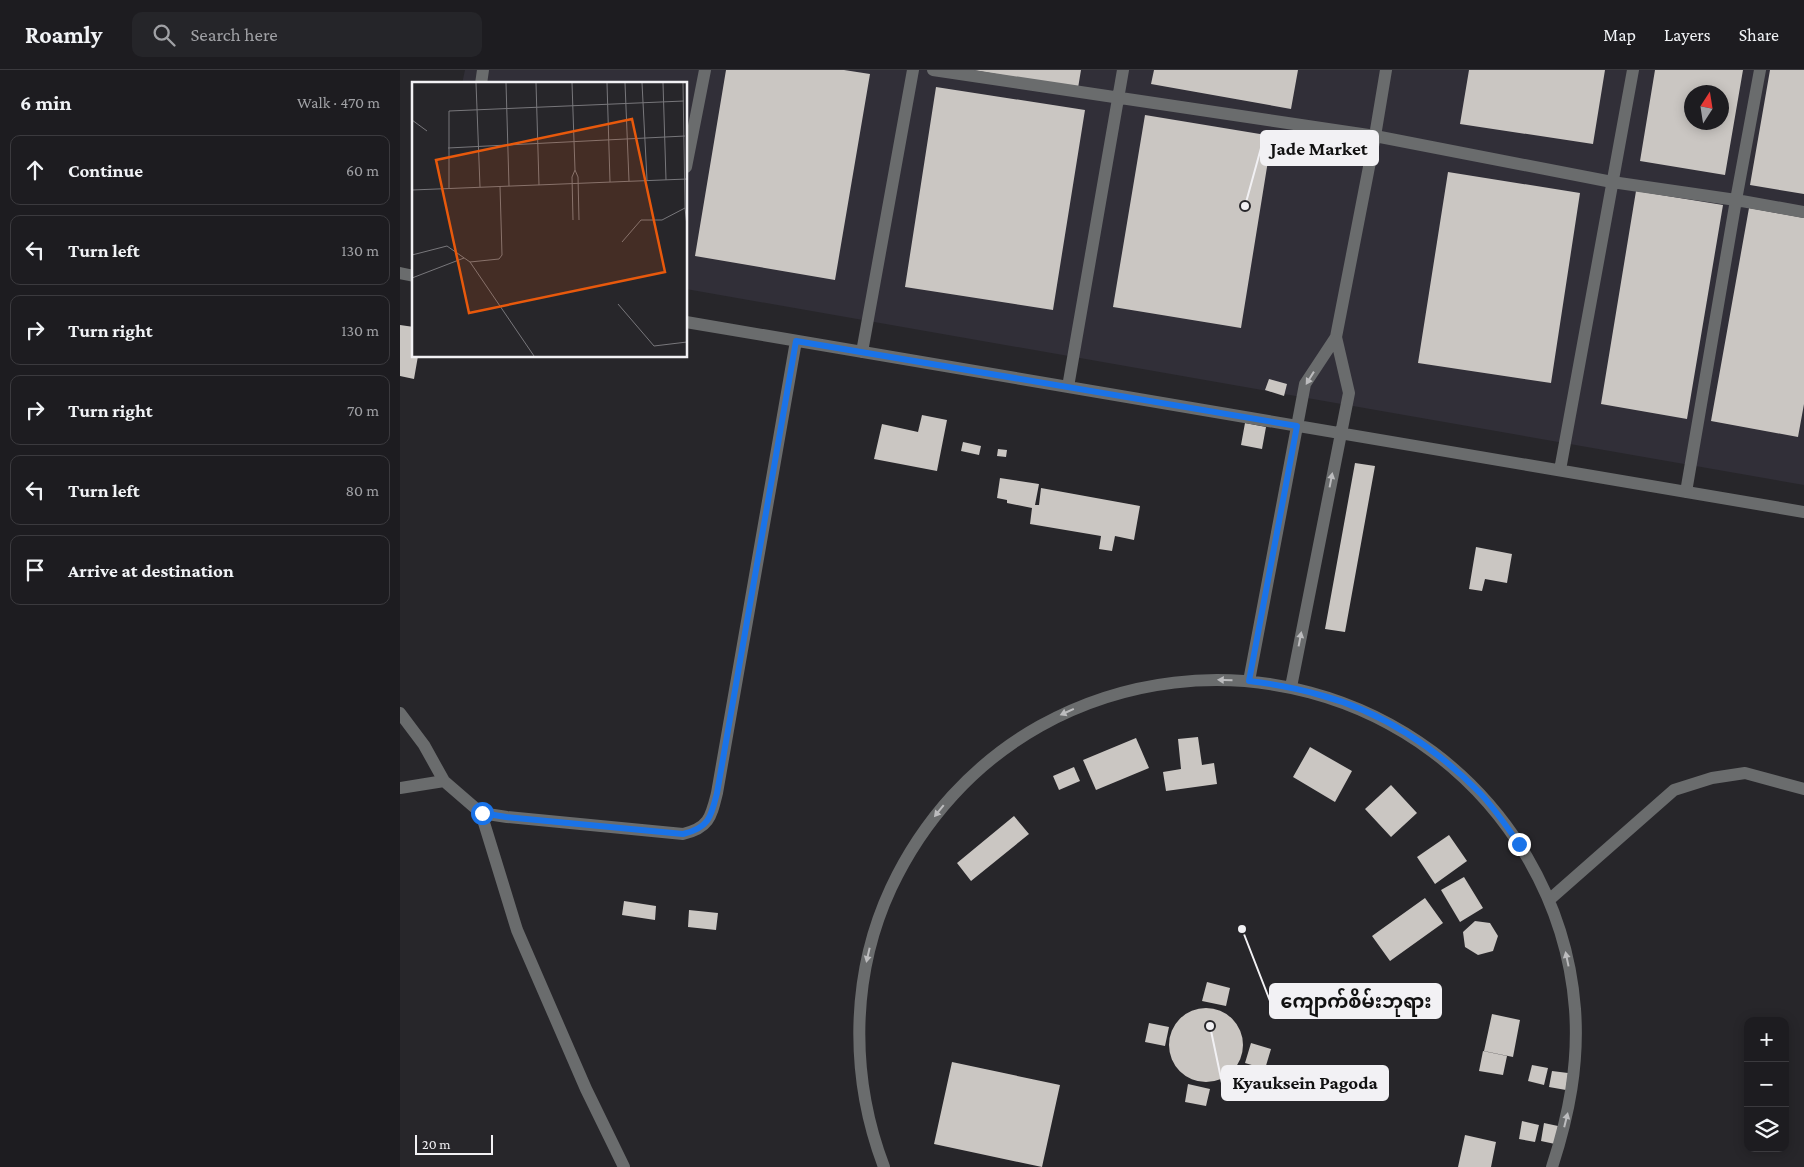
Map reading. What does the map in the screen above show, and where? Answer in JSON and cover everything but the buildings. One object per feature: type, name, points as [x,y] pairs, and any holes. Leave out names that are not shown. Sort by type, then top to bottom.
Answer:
[{"type":"street","points":[[688,157],[705,70]]},
{"type":"street","points":[[862,352],[913,70]]},
{"type":"street","points":[[933,70],[1375,136],[1612,182],[1804,212]]},
{"type":"street","points":[[1068,387],[1123,70]]},
{"type":"street","points":[[1249,681],[1305,384],[1336,337],[1386,70]]},
{"type":"street","points":[[1560,470],[1633,70]]},
{"type":"street","points":[[1686,492],[1760,70]]},
{"type":"street","points":[[688,322],[1804,512]]},
{"type":"street","points":[[1291,687],[1348,393],[1336,337]]},
{"type":"street","points":[[400,712],[424,745],[444,781],[482,813],[683,834],[698,830],[711,816],[717,793],[796,341]]},
{"type":"street","points":[[884,1167],[870,1123],[860,1067],[860,1010],[863,982],[876,927],[885,900],[911,850],[927,826],[964,784],[1000,753],[1031,731],[1081,706],[1136,689],[1192,680],[1249,681],[1291,687],[1352,705],[1380,718],[1434,752],[1481,794],[1501,819],[1532,865],[1549,900],[1566,952],[1575,1006],[1576,1034],[1573,1088],[1568,1115],[1552,1167]]},
{"type":"street","points":[[1549,900],[1674,790],[1712,778],[1745,773],[1804,789]]},
{"type":"street","points":[[400,788],[444,781]]},
{"type":"street","points":[[482,813],[517,930],[586,1088],[624,1167]]},
{"type":"shaded area","points":[[465,70],[1804,70],[1804,485],[688,289],[688,82],[462,82]]},
{"type":"place","name":"Jade Market","points":[[1245,206]]},
{"type":"place","name":"ကျောက်စိမ်းဘုရား","points":[[1242,929]]},
{"type":"place","name":"Kyauksein Pagoda","points":[[1210,1026]]},
{"type":"route","points":[[482,813],[683,834],[698,830],[711,816],[717,793],[796,341],[1297,426],[1249,681],[1291,687],[1322,695],[1352,705],[1408,734],[1434,752],[1481,794],[1519,844]]}]
